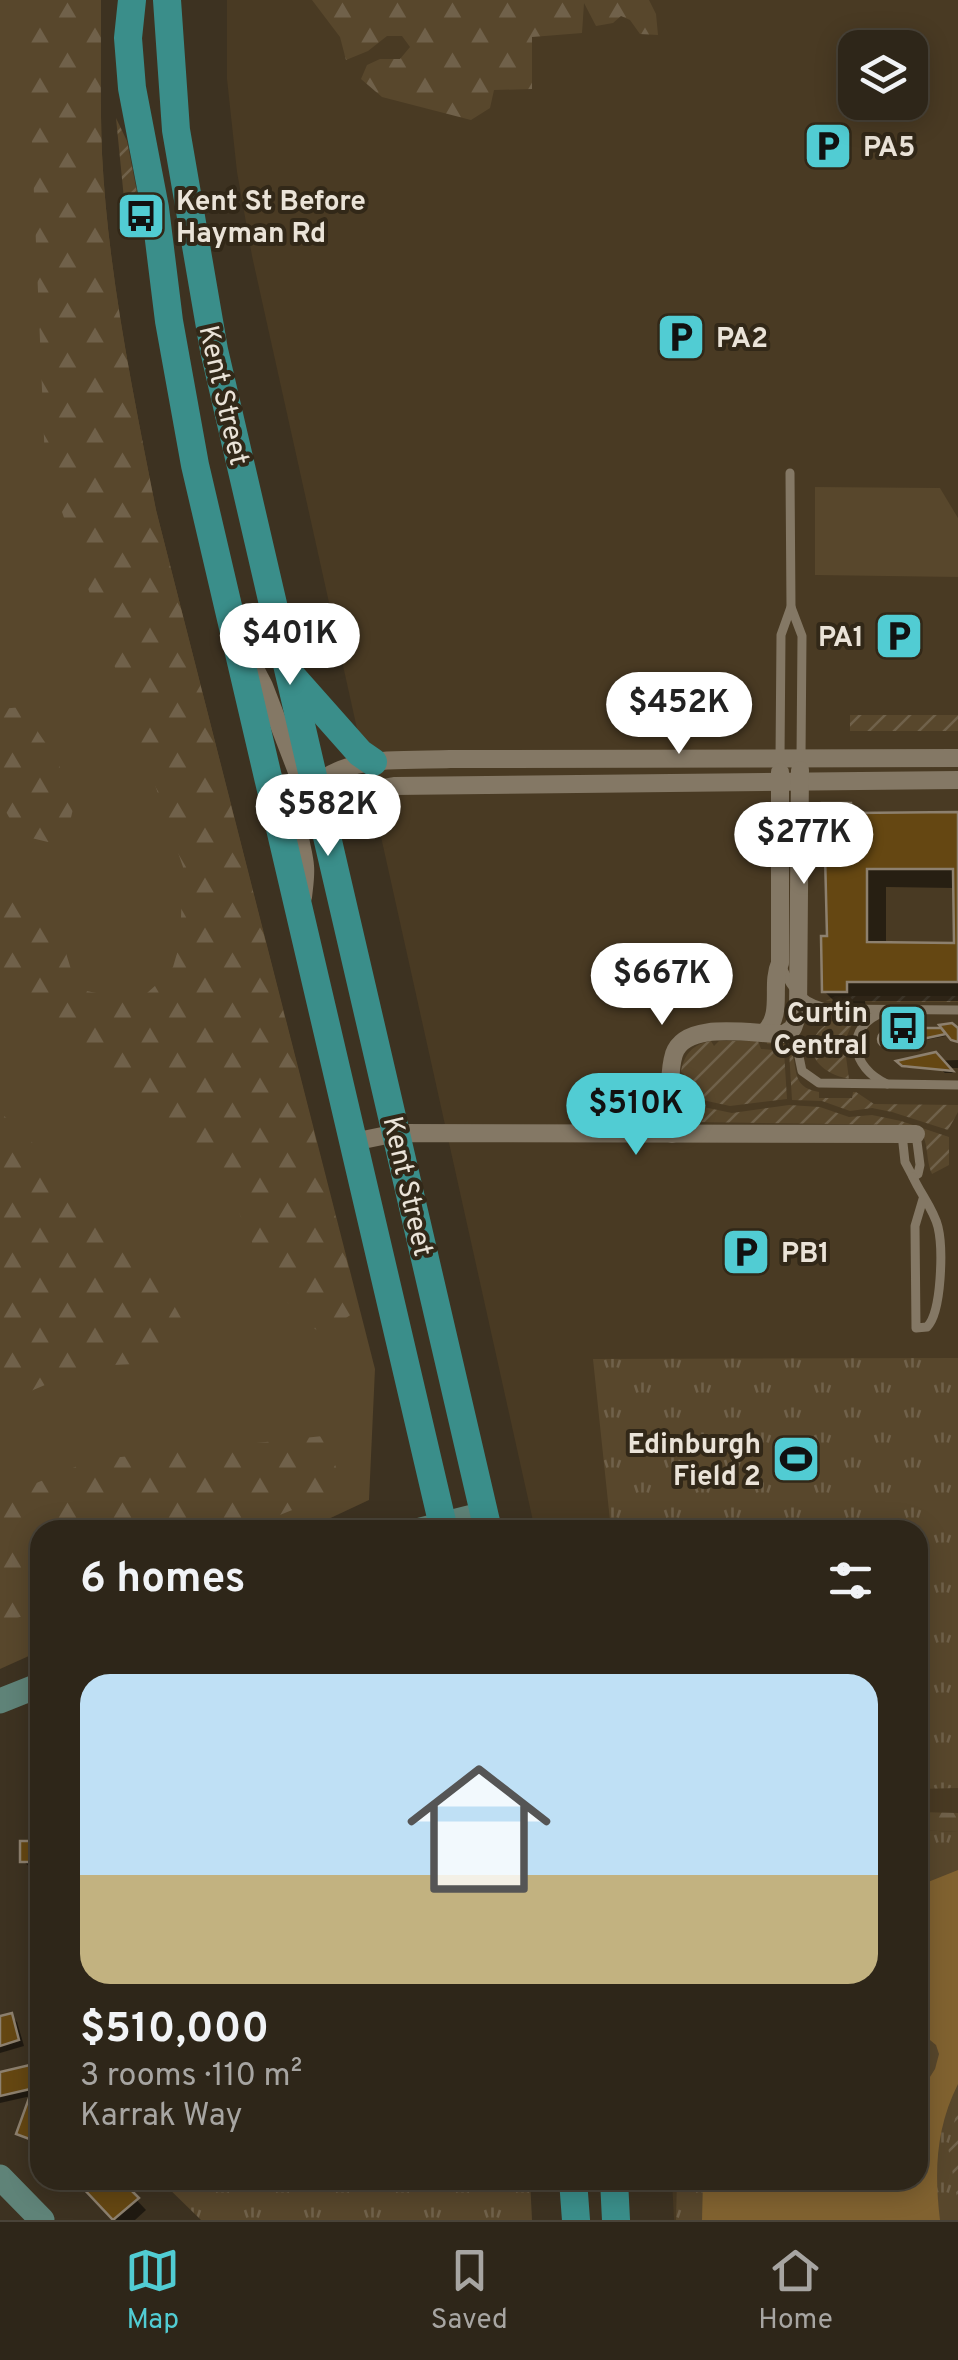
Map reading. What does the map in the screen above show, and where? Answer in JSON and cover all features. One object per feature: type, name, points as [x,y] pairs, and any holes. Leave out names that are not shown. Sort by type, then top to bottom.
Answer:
[{"type":"main road","name":"Kent Street","points":[[132,0],[129,64],[195,465],[301,917],[434,1520]]},
{"type":"main road","name":"Kent Street","points":[[168,0],[176,130],[198,270],[487,1520]]},
{"type":"main road","points":[[289,673],[360,753],[374,762]]},
{"type":"main road","points":[[574,2190],[576,2220]]},
{"type":"main road","points":[[614,2190],[616,2220]]},
{"type":"street","name":"Kent Street","points":[[232,625],[264,686],[299,777],[316,785],[303,802],[298,824],[306,870],[301,917]]},
{"type":"street","points":[[765,1032],[775,1018],[776,973],[780,963],[780,758]]},
{"type":"street","points":[[672,1134],[673,1061],[680,1044],[700,1033],[784,1034],[793,1028],[798,1014],[801,758]]},
{"type":"street","points":[[316,785],[336,770],[374,762],[958,758]]},
{"type":"street","points":[[316,785],[342,795],[394,786],[958,780]]},
{"type":"street","points":[[352,1142],[397,1133],[909,1134]]},
{"type":"street","points":[[0,1702],[30,1689]]},
{"type":"street","points":[[0,2177],[42,2220]]},
{"type":"lane","points":[[790,474],[791,607],[802,636],[801,758]]},
{"type":"lane","points":[[780,758],[780,635],[791,607]]},
{"type":"lane","points":[[780,963],[798,994],[812,1006],[958,1010]]},
{"type":"lane","points":[[890,1086],[866,1070],[857,1056],[856,1044],[868,1021],[892,1010]]},
{"type":"lane","points":[[793,1028],[802,1071],[812,1081],[824,1085],[958,1086]]},
{"type":"lane","points":[[909,1134],[920,1165],[913,1177]]},
{"type":"lane","points":[[909,1134],[905,1162],[938,1226],[934,1320],[927,1327],[916,1328],[915,1226],[923,1199]]},
{"type":"shaded area","points":[[227,0],[958,0],[958,2220],[674,2220],[672,2190],[928,2190],[928,1520],[533,1520],[252,256],[237,172],[227,79]]},
{"type":"shaded area","points":[[958,1870],[958,2084],[938,2150],[940,2220],[702,2220],[703,2190],[928,2190],[928,2080],[939,2054],[928,2038],[928,1882]]},
{"type":"green space","points":[[0,0],[101,0],[102,154],[123,333],[156,510],[375,1369],[369,1500],[326,1520],[30,1520],[30,1656],[0,1669]]},
{"type":"green space","points":[[26,0],[101,0],[105,199],[123,333],[147,466],[359,1309],[323,1334],[304,1322],[268,1279],[218,1164],[0,989],[0,880],[62,940],[77,989],[125,999],[147,993],[173,967],[180,943],[183,867],[45,462]]},
{"type":"green space","points":[[312,0],[649,0],[656,14],[658,35],[640,34],[630,20],[621,16],[613,23],[596,26],[584,3],[582,33],[532,37],[532,89],[494,90],[490,108],[471,120],[382,97],[361,79],[367,65],[380,59],[400,59],[410,47],[402,36],[387,36],[368,51],[346,60],[340,37]]},
{"type":"green space","points":[[116,118],[127,141],[140,207],[125,209]]},
{"type":"green space","points":[[815,487],[940,488],[958,518],[958,577],[815,575]]},
{"type":"green space","points":[[34,706],[38,732],[57,760],[74,805],[65,842],[19,835],[0,801],[0,709]]},
{"type":"green space","points":[[850,715],[958,715],[958,731],[850,731]]},
{"type":"green space","points":[[835,996],[958,996],[958,1002],[826,1001]]},
{"type":"green space","points":[[856,1016],[844,1042],[849,1079],[820,1065],[813,1044],[825,1025]]},
{"type":"green space","points":[[711,1041],[714,1046],[719,1041],[758,1041],[761,1049],[784,1051],[787,1099],[730,1106],[684,1096],[684,1060],[694,1047]]},
{"type":"green space","points":[[767,1041],[789,1045],[799,1080],[819,1092],[819,1098],[852,1098],[856,1092],[874,1104],[958,1105],[958,1112],[948,1130],[872,1108],[850,1111],[822,1101],[792,1100],[789,1051]]},
{"type":"green space","points":[[684,1103],[732,1113],[789,1105],[820,1107],[849,1117],[872,1115],[901,1121],[949,1137],[949,1165],[932,1174],[924,1138],[907,1125],[692,1122],[682,1114]]},
{"type":"green space","points":[[0,1112],[140,1245],[181,1318],[162,1352],[135,1364],[90,1366],[0,1404]]},
{"type":"green space","points":[[958,1358],[958,1788],[928,1789],[928,1520],[610,1520],[593,1359]]},
{"type":"green space","points":[[323,1436],[345,1489],[267,1520],[30,1520],[30,1613],[0,1625],[0,1498],[92,1460]]},
{"type":"green space","points":[[928,1812],[958,1813],[958,1832],[928,1830]]},
{"type":"green space","points":[[928,1830],[958,1832],[958,2220],[676,2220],[677,2190],[928,2190]]},
{"type":"green space","points":[[958,2107],[958,2203],[948,2147]]},
{"type":"green space","points":[[170,2190],[530,2190],[532,2220],[201,2220]]},
{"type":"building","points":[[822,803],[851,803],[852,813],[958,812],[958,982],[847,982],[847,992],[822,992],[821,936],[827,936],[825,854],[841,854],[841,840],[824,840]],"holes":[[[867,869],[953,869],[954,943],[867,942]]]},
{"type":"building","points":[[892,1023],[904,1023],[909,1028],[941,1028],[946,1034],[908,1042]]},
{"type":"building","points":[[952,1023],[958,1028],[958,1042],[951,1040],[939,1025]]},
{"type":"building","points":[[886,1031],[894,1039],[886,1047],[878,1039]]},
{"type":"building","points":[[936,1052],[953,1071],[902,1066],[896,1061]]},
{"type":"building","points":[[20,1841],[30,1841],[30,1862],[20,1862]]},
{"type":"building","points":[[12,2013],[19,2040],[0,2046],[0,2016]]},
{"type":"building","points":[[30,2065],[30,2089],[0,2096],[0,2072]]},
{"type":"building","points":[[29,2098],[30,2098],[30,2139],[16,2134]]},
{"type":"building","points":[[85,2190],[131,2190],[139,2198],[113,2220]]},
{"type":"place","name":"PA5","points":[[828,146]]},
{"type":"place","name":"Kent St Before Hayman Rd","points":[[141,216]]},
{"type":"place","name":"PA2","points":[[681,337]]},
{"type":"place","name":"PA1","points":[[899,636]]},
{"type":"place","name":"Curtin Central","points":[[903,1028]]},
{"type":"place","name":"PB1","points":[[746,1252]]},
{"type":"place","name":"Edinburgh Field 2","points":[[796,1459]]}]
